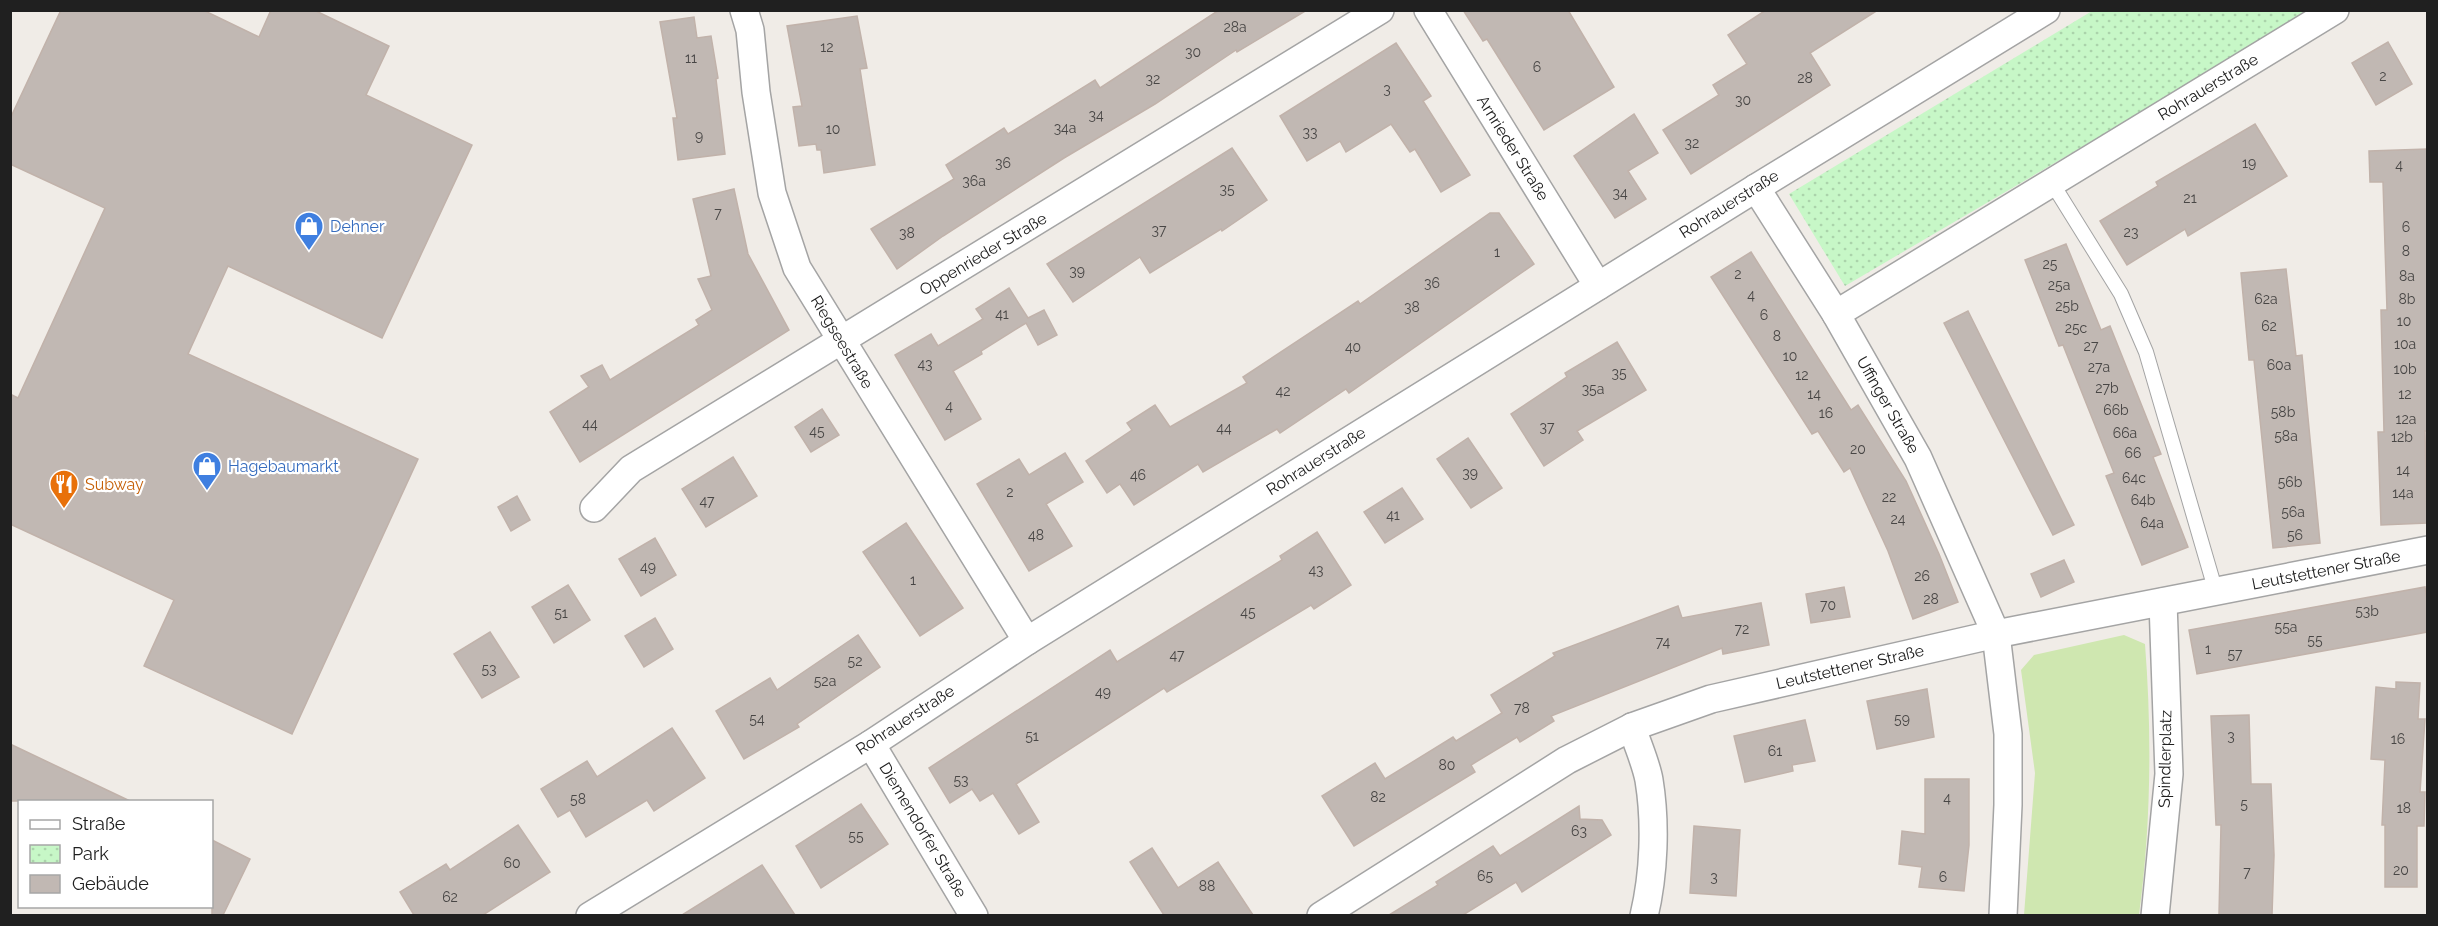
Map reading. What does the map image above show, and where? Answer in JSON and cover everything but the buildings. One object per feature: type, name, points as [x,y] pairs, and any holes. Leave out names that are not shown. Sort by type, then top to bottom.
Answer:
[{"type":"street","name":"Riegseestraße","points":[[744,10],[750,30],[756,92],[772,193],[797,268],[1027,641]]},
{"type":"street","name":"Oppenrieder Straße","points":[[594,508],[631,469],[1380,10]]},
{"type":"street","name":"Arnrieder Straße","points":[[1428,10],[1598,286]]},
{"type":"street","name":"Rohrauerstraße","points":[[590,915],[871,744],[1027,641],[2046,10]]},
{"type":"street","name":"Rohrauerstraße","points":[[1836,314],[2335,10]]},
{"type":"street","name":"Uffinger Straße","points":[[1756,188],[1836,314],[1918,458],[1996,634]]},
{"type":"street","name":"Leutstettener Straße","points":[[1321,915],[1567,760],[1632,727],[1712,699],[1996,634],[2427,550]]},
{"type":"street","name":"Spindlerplatz","points":[[2155,915],[2169,774],[2163,602]]},
{"type":"street","points":[[1996,634],[2008,734],[2008,805],[2003,915]]},
{"type":"street","points":[[1632,727],[1649,779],[1653,853],[1644,915]]},
{"type":"street","name":"Diemendorfer Straße","points":[[871,744],[974,915]]},
{"type":"lane","points":[[2052,183],[2121,294],[2146,352],[2216,592]]},
{"type":"green space","points":[[2092,11],[2314,11],[1845,286],[1789,194]]},
{"type":"green space","points":[[2124,635],[2145,644],[2147,678],[2148,814],[2139,915],[2024,915],[2035,773],[2021,670],[2034,655]]},
{"type":"place","name":"Dehner","points":[[309,252]]},
{"type":"place","name":"Hagebaumarkt","points":[[207,492]]},
{"type":"place","name":"Subway","points":[[64,510]]}]
